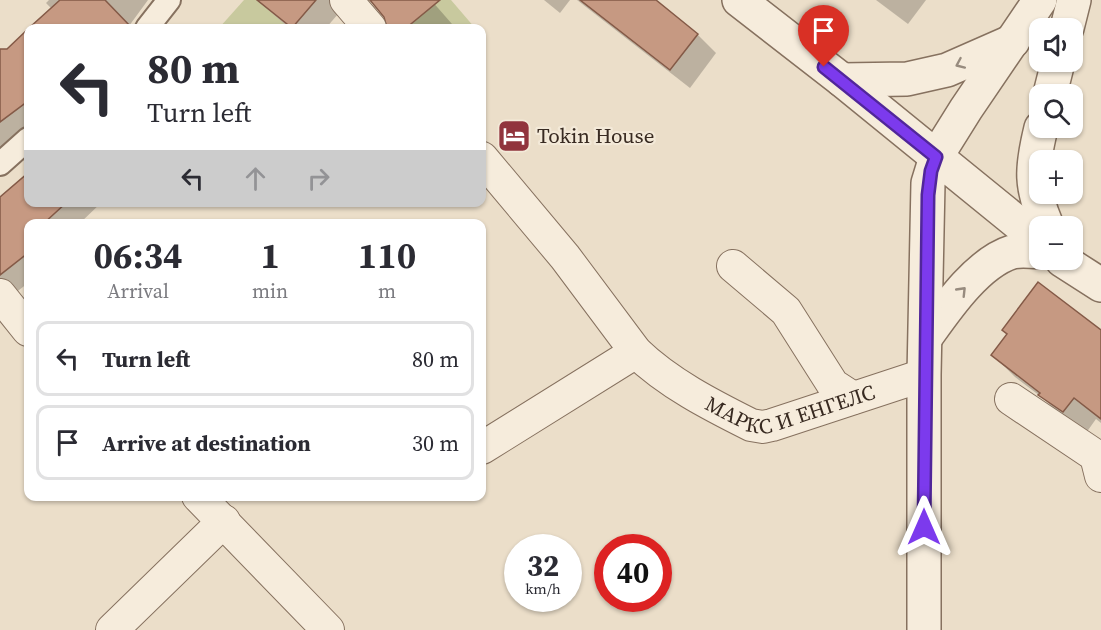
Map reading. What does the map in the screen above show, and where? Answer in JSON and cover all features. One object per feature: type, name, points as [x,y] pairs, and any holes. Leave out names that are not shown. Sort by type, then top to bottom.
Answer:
[{"type":"street","points":[[150,24],[169,0]]},
{"type":"street","points":[[345,0],[366,24]]},
{"type":"street","points":[[739,0],[842,80],[1029,232]]},
{"type":"street","points":[[924,630],[924,375],[928,195],[931,171],[936,157],[966,109],[1040,0]]},
{"type":"street","points":[[1070,18],[1074,0]]},
{"type":"street","points":[[842,80],[907,79],[947,70],[1013,41]]},
{"type":"street","points":[[1039,138],[1034,158],[1033,181],[1035,195],[1043,216]]},
{"type":"street","points":[[0,164],[24,143]]},
{"type":"street","name":"МАРКС И ЕНГЕЛС","points":[[486,163],[565,257],[636,352],[681,387],[756,427],[782,422],[924,375]]},
{"type":"street","points":[[926,337],[955,298],[996,260],[1010,253],[1023,250],[1029,251]]},
{"type":"street","points":[[733,266],[786,311],[833,385],[853,398]]},
{"type":"street","points":[[1077,270],[1101,285]]},
{"type":"street","points":[[0,295],[24,325]]},
{"type":"street","points":[[486,446],[636,352]]},
{"type":"street","points":[[1011,399],[1096,456],[1101,476]]},
{"type":"street","points":[[203,501],[328,630]]},
{"type":"street","points":[[112,630],[224,521]]},
{"type":"green space","points":[[244,0],[257,0],[284,24],[223,24]]},
{"type":"green space","points":[[440,0],[451,0],[472,24],[411,24]]},
{"type":"building","points":[[60,0],[105,0],[128,24],[33,24]]},
{"type":"building","points":[[257,0],[316,0],[295,24],[287,24]]},
{"type":"building","points":[[370,0],[440,0],[411,24],[386,24],[384,17]]},
{"type":"building","points":[[580,0],[656,0],[698,34],[670,70]]},
{"type":"building","points":[[24,33],[24,104],[0,122],[0,49],[7,49]]},
{"type":"building","points":[[24,176],[24,207],[62,207],[48,219],[24,219],[24,256],[0,275],[0,197]]},
{"type":"building","points":[[1038,282],[1101,330],[1101,419],[1074,398],[1063,412],[1038,395],[1040,393],[991,355],[1007,334],[1002,330]]},
{"type":"place","name":"Tokin House","points":[[514,136]]},
{"type":"route","points":[[824,67],[936,157],[928,183],[924,527]]}]
